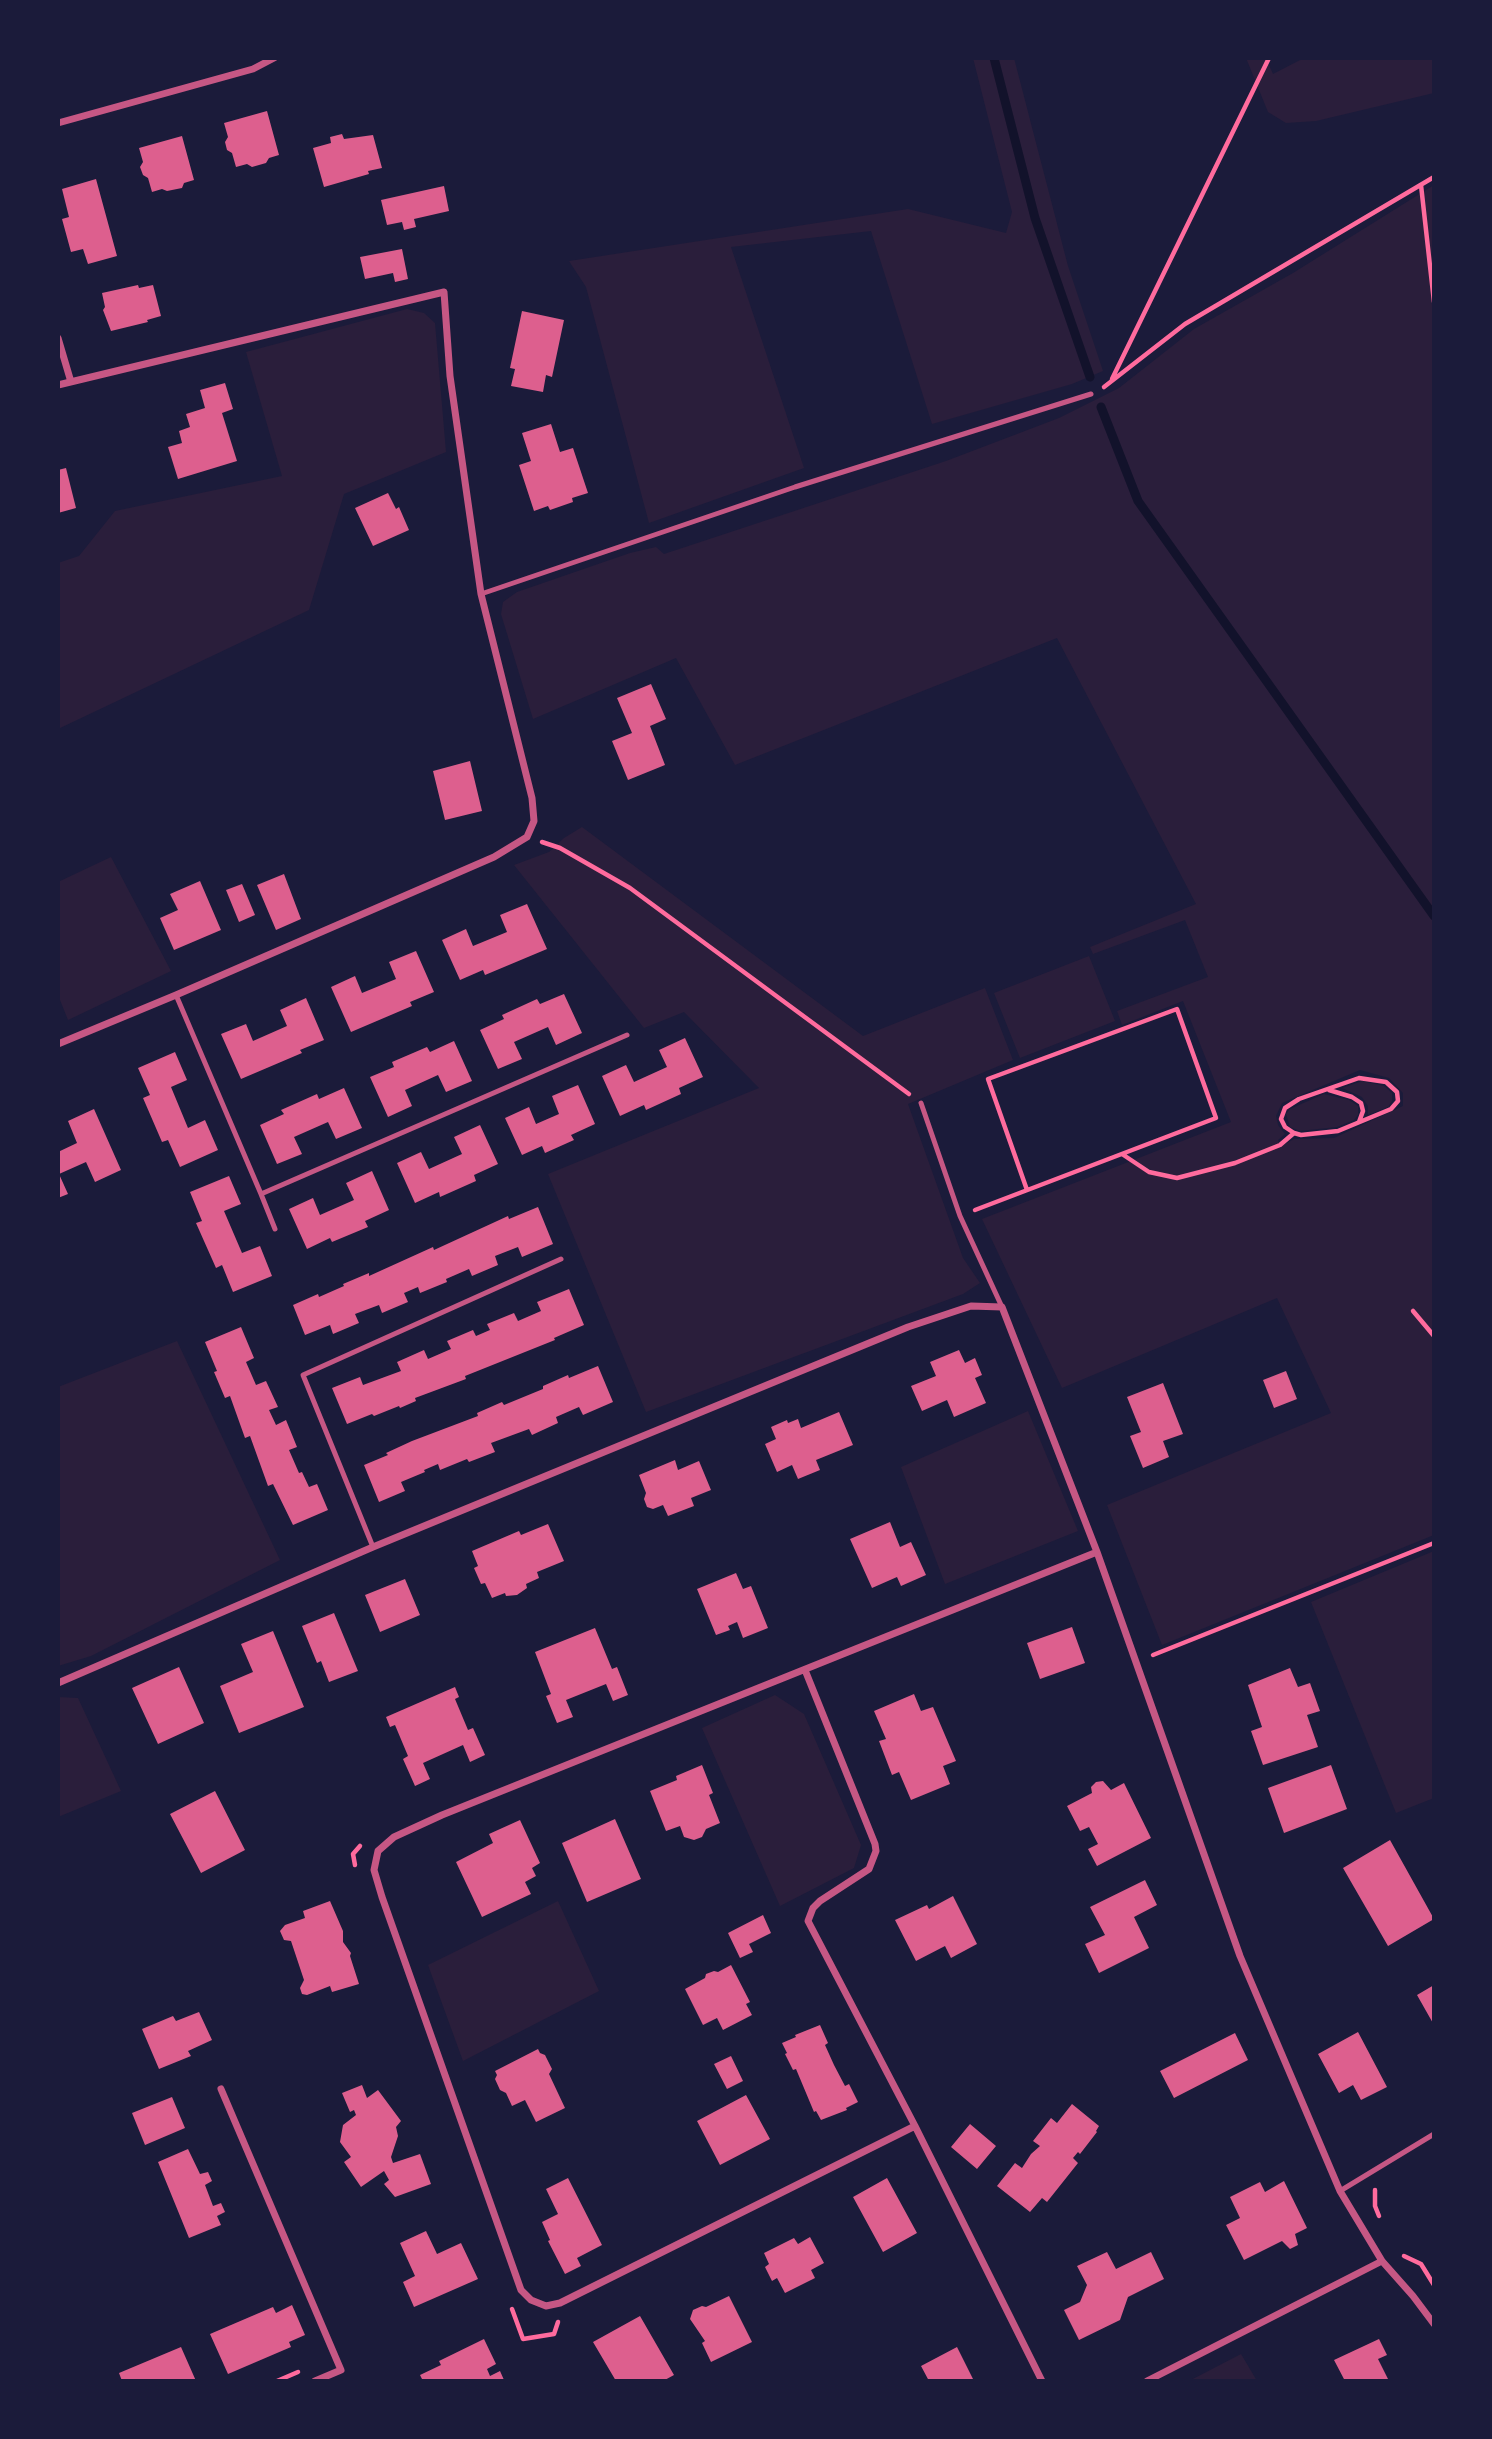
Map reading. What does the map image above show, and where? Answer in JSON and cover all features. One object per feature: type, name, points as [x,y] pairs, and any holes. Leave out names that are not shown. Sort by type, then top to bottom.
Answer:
[{"type":"street","points":[[58,123],[253,69],[274,58]]},
{"type":"street","points":[[58,385],[444,292],[450,376],[481,594],[532,798],[534,821],[527,837],[494,857],[58,1044]]},
{"type":"street","points":[[58,338],[71,382]]},
{"type":"street","points":[[58,1683],[373,1547],[908,1327],[971,1306],[1002,1307],[1097,1552],[1240,1956],[1340,2191],[1382,2261],[1434,2324]]},
{"type":"street","points":[[915,2126],[559,2303],[546,2306],[531,2300],[522,2290],[382,1897],[374,1870],[378,1851],[394,1837],[442,1815],[1097,1552]]},
{"type":"street","points":[[805,1670],[876,1852],[869,1869],[820,1901],[813,1908],[808,1921],[915,2126],[1042,2381]]},
{"type":"street","points":[[221,2089],[341,2370],[315,2381]]},
{"type":"street","points":[[1147,2381],[1382,2261]]},
{"type":"lane","points":[[481,594],[795,487],[1091,394]]},
{"type":"lane","points":[[176,995],[275,1229]]},
{"type":"lane","points":[[261,1194],[627,1035]]},
{"type":"lane","points":[[920,1103],[960,1216],[1002,1307]]},
{"type":"lane","points":[[373,1547],[303,1375],[561,1259]]},
{"type":"lane","points":[[1340,2191],[1434,2134]]},
{"type":"path","points":[[1110,383],[1269,58]]},
{"type":"path","points":[[1091,394],[1110,383],[1185,324],[1434,177]]},
{"type":"path","points":[[1421,185],[1434,302]]},
{"type":"path","points":[[527,837],[560,848],[630,888],[920,1103]]},
{"type":"path","points":[[960,1216],[1216,1118],[1177,1009],[988,1079],[1027,1190]]},
{"type":"path","points":[[1359,1077],[1386,1082],[1397,1092],[1398,1101],[1391,1109],[1359,1122],[1338,1131],[1301,1135],[1285,1127],[1281,1119],[1285,1108],[1299,1099],[1359,1077]]},
{"type":"path","points":[[1326,1090],[1352,1097],[1361,1103],[1363,1111],[1359,1122]]},
{"type":"path","points":[[1122,1154],[1149,1172],[1177,1178],[1235,1163],[1280,1145],[1294,1133]]},
{"type":"path","points":[[1413,1311],[1434,1336]]},
{"type":"path","points":[[1136,1661],[1434,1543]]},
{"type":"path","points":[[358,1872],[353,1854],[366,1839]]},
{"type":"path","points":[[1381,2182],[1375,2188],[1375,2206],[1384,2226]]},
{"type":"path","points":[[1396,2246],[1404,2256],[1421,2264],[1434,2286]]},
{"type":"path","points":[[509,2300],[523,2339],[554,2334],[557,2322],[566,2314]]},
{"type":"shaded area","points":[[973,58],[1014,58],[1068,266],[1103,371],[1072,384],[932,424],[871,231],[731,247],[804,468],[649,523],[586,287],[569,261],[908,209],[1006,233],[1012,212]]},
{"type":"shaded area","points":[[1246,58],[1266,58],[1273,74],[1304,58],[1434,58],[1434,93],[1316,121],[1286,123],[1268,112]]},
{"type":"shaded area","points":[[1434,185],[1434,1535],[1162,1645],[1107,1505],[1331,1413],[1277,1298],[1062,1388],[982,1219],[1231,1122],[1183,1001],[1122,1025],[1117,1011],[1208,977],[1185,920],[1093,954],[1090,947],[1196,904],[1057,638],[735,765],[676,658],[533,719],[501,614],[503,602],[517,592],[630,553],[656,547],[664,554],[946,461],[1059,418],[1119,388],[1194,329],[1293,273]],"holes":[[[1360,1070],[1389,1078],[1403,1093],[1403,1106],[1334,1138],[1294,1139],[1281,1146],[1278,1140],[1285,1134],[1278,1125],[1276,1116],[1282,1103]]]},
{"type":"shaded area","points":[[407,309],[424,313],[435,323],[446,452],[344,494],[309,610],[58,729],[58,563],[79,556],[115,511],[282,476],[246,352]]},
{"type":"shaded area","points":[[582,827],[863,1036],[985,988],[1013,1060],[908,1104],[963,1258],[980,1283],[963,1294],[646,1412],[548,1174],[759,1088],[684,1012],[644,1028],[514,865],[549,852],[564,838]]},
{"type":"shaded area","points":[[111,857],[171,971],[68,1020],[58,995],[58,882]]},
{"type":"shaded area","points":[[1089,956],[1115,1021],[1020,1058],[994,993]]},
{"type":"shaded area","points":[[1362,1081],[1384,1086],[1392,1093],[1392,1101],[1388,1107],[1368,1115],[1368,1106],[1362,1097],[1342,1088]]},
{"type":"shaded area","points":[[1324,1094],[1349,1100],[1358,1106],[1358,1115],[1354,1120],[1337,1127],[1300,1131],[1290,1127],[1286,1114],[1290,1109]]},
{"type":"shaded area","points":[[177,1341],[280,1560],[91,1656],[58,1666],[58,1387]]},
{"type":"shaded area","points":[[1028,1411],[1078,1531],[945,1584],[901,1467]]},
{"type":"shaded area","points":[[1434,1551],[1434,1798],[1396,1813],[1311,1602]]},
{"type":"shaded area","points":[[775,1695],[804,1714],[861,1845],[854,1868],[780,1906],[702,1728]]},
{"type":"shaded area","points":[[58,1697],[78,1698],[121,1791],[58,1817]]},
{"type":"shaded area","points":[[558,1901],[599,1991],[463,2061],[428,1965]]},
{"type":"shaded area","points":[[1241,2354],[1257,2381],[1189,2381]]},
{"type":"building","points":[[267,111],[279,155],[252,167],[247,164],[236,167],[232,153],[227,150],[225,142],[228,137],[224,123]]},
{"type":"building","points":[[342,134],[344,139],[373,135],[382,168],[324,187],[313,148],[331,143],[330,137]]},
{"type":"building","points":[[182,136],[194,180],[184,183],[182,188],[152,192],[148,178],[143,175],[140,167],[143,162],[139,148]]},
{"type":"building","points":[[96,179],[117,256],[88,264],[83,249],[71,252],[62,219],[69,217],[62,189]]},
{"type":"building","points":[[444,186],[449,211],[414,219],[416,227],[404,230],[402,222],[387,225],[381,200]]},
{"type":"building","points":[[402,249],[408,279],[395,282],[393,273],[365,279],[360,257]]},
{"type":"building","points":[[138,285],[139,288],[153,285],[161,316],[111,331],[103,310],[105,307],[102,293]]},
{"type":"building","points":[[522,311],[564,320],[552,377],[546,375],[543,392],[511,386],[515,369],[510,368]]},
{"type":"building","points":[[225,383],[233,409],[222,413],[237,461],[178,479],[168,447],[182,443],[179,431],[190,427],[186,414],[205,408],[200,390]]},
{"type":"building","points":[[551,424],[560,452],[573,448],[588,493],[550,510],[548,506],[534,511],[519,465],[531,461],[522,433]]},
{"type":"building","points":[[66,468],[76,508],[58,513],[58,470]]},
{"type":"building","points":[[388,493],[396,509],[399,507],[409,530],[373,546],[355,508]]},
{"type":"building","points":[[651,684],[666,719],[650,726],[665,765],[628,780],[612,741],[632,733],[617,698]]},
{"type":"building","points":[[470,761],[482,811],[445,820],[433,771]]},
{"type":"building","points":[[284,874],[301,919],[276,930],[257,885]]},
{"type":"building","points":[[200,881],[221,930],[174,950],[160,918],[178,910],[170,894]]},
{"type":"building","points":[[242,884],[255,915],[239,922],[226,890]]},
{"type":"building","points":[[527,904],[547,949],[485,975],[483,970],[460,980],[442,940],[466,929],[473,946],[507,932],[500,915]]},
{"type":"building","points":[[416,951],[434,992],[410,1002],[412,1006],[351,1032],[331,987],[355,976],[362,993],[396,979],[389,962]]},
{"type":"building","points":[[564,994],[582,1033],[556,1045],[548,1027],[514,1042],[522,1059],[498,1069],[480,1030],[504,1019],[502,1015],[537,999],[540,1004]]},
{"type":"building","points":[[306,998],[324,1040],[300,1050],[302,1053],[241,1079],[221,1034],[246,1024],[253,1041],[287,1026],[280,1010]]},
{"type":"building","points":[[685,1038],[703,1077],[679,1088],[681,1094],[646,1110],[644,1105],[620,1116],[602,1076],[626,1065],[634,1082],[667,1067],[659,1050]]},
{"type":"building","points":[[454,1041],[472,1081],[446,1092],[438,1075],[405,1090],[412,1106],[388,1117],[370,1077],[394,1067],[392,1062],[427,1047],[430,1052]]},
{"type":"building","points":[[175,1052],[187,1080],[171,1087],[188,1128],[205,1120],[218,1150],[180,1167],[168,1140],[162,1142],[143,1098],[150,1095],[138,1068]]},
{"type":"building","points":[[578,1085],[595,1124],[571,1135],[574,1140],[545,1153],[542,1146],[522,1155],[505,1118],[529,1107],[536,1124],[559,1114],[552,1096]]},
{"type":"building","points":[[344,1088],[362,1128],[336,1139],[328,1122],[294,1137],[302,1154],[277,1164],[260,1125],[284,1114],[281,1110],[317,1094],[319,1099]]},
{"type":"building","points":[[94,1109],[121,1170],[95,1182],[86,1162],[59,1174],[68,1194],[58,1198],[58,1152],[77,1143],[68,1121]]},
{"type":"building","points":[[480,1125],[498,1164],[474,1175],[476,1181],[440,1197],[439,1192],[415,1203],[397,1163],[421,1152],[429,1169],[462,1154],[454,1137]]},
{"type":"building","points":[[372,1171],[389,1210],[365,1221],[368,1227],[332,1242],[330,1238],[307,1249],[289,1209],[313,1198],[320,1215],[354,1200],[346,1183]]},
{"type":"building","points":[[229,1176],[241,1204],[224,1211],[242,1253],[260,1246],[272,1276],[233,1292],[222,1265],[216,1268],[196,1223],[202,1221],[190,1192]]},
{"type":"building","points":[[538,1207],[553,1244],[522,1257],[518,1247],[495,1256],[498,1265],[472,1276],[469,1269],[420,1293],[418,1287],[404,1293],[408,1302],[382,1313],[379,1305],[355,1314],[359,1323],[333,1334],[330,1325],[305,1335],[293,1305],[318,1294],[319,1297],[344,1286],[343,1284],[369,1273],[369,1276],[433,1247],[434,1250],[508,1216],[509,1219]]},
{"type":"building","points":[[569,1289],[584,1325],[554,1338],[555,1340],[465,1376],[466,1379],[415,1398],[416,1401],[400,1408],[399,1406],[374,1416],[372,1414],[347,1424],[332,1388],[360,1377],[363,1385],[401,1371],[397,1362],[424,1350],[428,1359],[451,1349],[447,1341],[473,1330],[476,1336],[490,1330],[487,1324],[514,1313],[518,1321],[541,1311],[537,1302]]},
{"type":"building","points":[[241,1327],[254,1358],[246,1362],[256,1385],[266,1381],[278,1407],[269,1410],[276,1425],[286,1420],[297,1447],[289,1450],[299,1473],[302,1472],[309,1487],[317,1484],[328,1510],[293,1525],[273,1484],[268,1486],[250,1436],[245,1438],[230,1396],[225,1398],[205,1342]]},
{"type":"building","points":[[959,1350],[965,1363],[975,1358],[982,1375],[975,1378],[986,1403],[954,1417],[947,1400],[922,1411],[911,1386],[936,1376],[930,1362]]},
{"type":"building","points":[[598,1366],[613,1402],[583,1415],[579,1407],[556,1417],[558,1423],[532,1435],[529,1429],[491,1443],[495,1452],[469,1462],[467,1459],[440,1470],[438,1464],[401,1482],[405,1491],[379,1502],[364,1465],[412,1441],[478,1416],[477,1413],[502,1402],[504,1405],[568,1375],[569,1378]]},
{"type":"building","points":[[1286,1371],[1297,1399],[1274,1408],[1263,1380]]},
{"type":"building","points":[[1163,1383],[1183,1434],[1163,1441],[1169,1457],[1143,1468],[1130,1436],[1141,1432],[1127,1397]]},
{"type":"building","points":[[839,1412],[853,1445],[816,1460],[820,1470],[798,1479],[792,1465],[777,1472],[765,1444],[776,1439],[771,1427],[787,1420],[788,1423],[798,1419],[801,1428]]},
{"type":"building","points":[[675,1460],[678,1470],[699,1461],[711,1490],[691,1498],[694,1506],[668,1516],[663,1505],[653,1509],[647,1507],[644,1499],[646,1493],[639,1475]]},
{"type":"building","points":[[890,1522],[900,1547],[911,1542],[926,1575],[901,1586],[897,1577],[872,1588],[850,1539]]},
{"type":"building","points":[[548,1524],[564,1561],[537,1572],[539,1578],[526,1584],[527,1588],[517,1595],[506,1596],[505,1593],[492,1598],[485,1583],[481,1584],[474,1568],[478,1566],[472,1551],[519,1531],[521,1535]]},
{"type":"building","points":[[736,1573],[743,1589],[751,1586],[768,1628],[743,1638],[737,1622],[728,1626],[730,1630],[716,1635],[697,1589]]},
{"type":"building","points":[[405,1579],[420,1615],[380,1632],[365,1595]]},
{"type":"building","points":[[334,1613],[358,1671],[329,1682],[321,1661],[317,1663],[302,1626]]},
{"type":"building","points":[[1072,1627],[1085,1663],[1040,1679],[1027,1643]]},
{"type":"building","points":[[595,1628],[612,1669],[617,1667],[628,1695],[613,1701],[606,1684],[566,1700],[573,1717],[557,1723],[546,1696],[551,1694],[535,1652]]},
{"type":"building","points":[[273,1631],[304,1707],[239,1733],[220,1686],[253,1672],[241,1644]]},
{"type":"building","points":[[179,1667],[204,1723],[158,1744],[132,1688]]},
{"type":"building","points":[[1290,1668],[1298,1687],[1310,1683],[1320,1711],[1307,1715],[1318,1747],[1263,1765],[1251,1731],[1262,1727],[1248,1685]]},
{"type":"building","points":[[455,1687],[459,1697],[455,1699],[468,1730],[473,1728],[485,1755],[470,1762],[463,1745],[423,1763],[430,1779],[415,1786],[403,1759],[408,1756],[395,1725],[390,1727],[386,1717]]},
{"type":"building","points":[[914,1694],[921,1711],[933,1707],[956,1761],[943,1766],[950,1784],[911,1800],[899,1772],[892,1775],[879,1741],[886,1739],[874,1711]]},
{"type":"building","points":[[702,1765],[713,1793],[709,1795],[720,1823],[706,1829],[702,1837],[694,1840],[684,1837],[680,1826],[666,1831],[650,1791],[677,1780],[676,1776]]},
{"type":"building","points":[[1331,1765],[1347,1809],[1284,1833],[1268,1788]]},
{"type":"building","points":[[1103,1781],[1111,1790],[1124,1783],[1151,1838],[1097,1866],[1088,1849],[1098,1844],[1089,1827],[1080,1831],[1067,1806],[1092,1793],[1091,1787],[1096,1782]]},
{"type":"building","points":[[215,1791],[245,1850],[201,1873],[170,1814]]},
{"type":"building","points":[[615,1819],[641,1879],[587,1902],[562,1843]]},
{"type":"building","points":[[520,1820],[540,1863],[532,1868],[536,1876],[525,1882],[531,1894],[482,1917],[456,1862],[493,1843],[489,1834]]},
{"type":"building","points":[[1390,1840],[1434,1919],[1388,1946],[1343,1868]]},
{"type":"building","points":[[1145,1880],[1157,1905],[1134,1917],[1149,1948],[1099,1973],[1085,1944],[1105,1935],[1090,1907]]},
{"type":"building","points":[[953,1896],[977,1944],[951,1958],[945,1946],[916,1961],[895,1920],[927,1905],[929,1909]]},
{"type":"building","points":[[330,1901],[343,1931],[343,1942],[351,1953],[359,1984],[332,1992],[330,1986],[307,1995],[302,1994],[300,1988],[304,1980],[291,1941],[284,1940],[280,1931],[285,1925],[305,1918],[303,1911]]},
{"type":"building","points":[[763,1915],[771,1933],[749,1944],[753,1952],[740,1958],[728,1933]]},
{"type":"building","points":[[731,1965],[750,2002],[746,2004],[752,2015],[723,2030],[717,2018],[703,2025],[685,1989],[705,1978],[706,1974],[718,1972]]},
{"type":"building","points":[[1434,1985],[1434,2025],[1417,1995]]},
{"type":"building","points":[[199,2012],[212,2040],[188,2051],[191,2056],[159,2069],[142,2029],[173,2016],[176,2021]]},
{"type":"building","points":[[820,2025],[834,2065],[845,2086],[849,2084],[858,2102],[846,2108],[847,2110],[821,2120],[816,2111],[814,2112],[782,2043]]},
{"type":"building","points":[[1358,2032],[1387,2087],[1361,2100],[1353,2085],[1339,2093],[1318,2054]]},
{"type":"building","points":[[1235,2033],[1248,2060],[1174,2098],[1160,2071]]},
{"type":"building","points":[[538,2049],[545,2055],[552,2069],[549,2074],[565,2108],[536,2122],[525,2100],[512,2106],[506,2093],[500,2090],[495,2071]]},
{"type":"building","points":[[731,2056],[743,2081],[727,2089],[714,2064]]},
{"type":"building","points":[[362,2085],[367,2098],[378,2090],[401,2121],[396,2127],[398,2136],[391,2157],[393,2163],[420,2154],[431,2184],[395,2197],[384,2184],[389,2180],[384,2171],[361,2187],[344,2162],[351,2157],[340,2142],[343,2125],[356,2115],[354,2110],[350,2112],[342,2093]]},
{"type":"building","points":[[746,2095],[770,2139],[720,2165],[697,2121]]},
{"type":"building","points":[[172,2097],[185,2128],[145,2145],[132,2113]]},
{"type":"building","points":[[1072,2104],[1099,2126],[1097,2132],[1080,2154],[1078,2152],[1073,2158],[1078,2163],[1047,2202],[1042,2198],[1030,2212],[997,2186],[1015,2163],[1022,2168],[1040,2146],[1033,2141],[1051,2118],[1057,2123]]},
{"type":"building","points":[[970,2124],[996,2146],[977,2169],[951,2147]]},
{"type":"building","points":[[188,2149],[200,2174],[208,2172],[212,2181],[205,2185],[213,2206],[221,2203],[225,2212],[217,2216],[221,2225],[189,2238],[158,2162]]},
{"type":"building","points":[[568,2178],[602,2245],[577,2258],[581,2266],[565,2274],[548,2241],[550,2240],[542,2222],[558,2214],[546,2189]]},
{"type":"building","points":[[887,2178],[917,2233],[883,2252],[853,2197]]},
{"type":"building","points":[[1284,2181],[1307,2228],[1295,2234],[1298,2245],[1290,2249],[1282,2241],[1244,2260],[1226,2225],[1240,2218],[1230,2197],[1260,2182],[1265,2192]]},
{"type":"building","points":[[426,2231],[437,2254],[461,2243],[478,2279],[414,2307],[403,2282],[415,2276],[400,2243]]},
{"type":"building","points":[[810,2237],[824,2263],[811,2270],[815,2278],[785,2293],[777,2278],[772,2281],[765,2267],[769,2264],[764,2253],[794,2238],[798,2244]]},
{"type":"building","points":[[1107,2252],[1116,2269],[1151,2252],[1164,2279],[1128,2297],[1120,2320],[1079,2340],[1064,2310],[1080,2302],[1087,2285],[1077,2266]]},
{"type":"building","points":[[729,2296],[752,2342],[711,2362],[702,2343],[705,2341],[690,2319],[693,2310]]},
{"type":"building","points":[[292,2305],[305,2335],[289,2342],[291,2347],[228,2374],[210,2334],[273,2307],[276,2313]]},
{"type":"building","points":[[640,2316],[674,2375],[663,2381],[616,2381],[593,2342]]},
{"type":"building","points":[[484,2339],[496,2364],[487,2369],[490,2376],[500,2371],[504,2380],[423,2381],[420,2375],[441,2365],[439,2361]]},
{"type":"building","points":[[1379,2339],[1387,2355],[1378,2359],[1389,2381],[1345,2381],[1334,2360]]},
{"type":"building","points":[[181,2347],[196,2381],[122,2381],[119,2373]]},
{"type":"building","points":[[957,2347],[974,2381],[929,2381],[921,2366]]},
{"type":"waterway","points":[[994,58],[1035,218],[1090,377]]},
{"type":"waterway","points":[[1101,407],[1138,501],[1434,916]]}]
